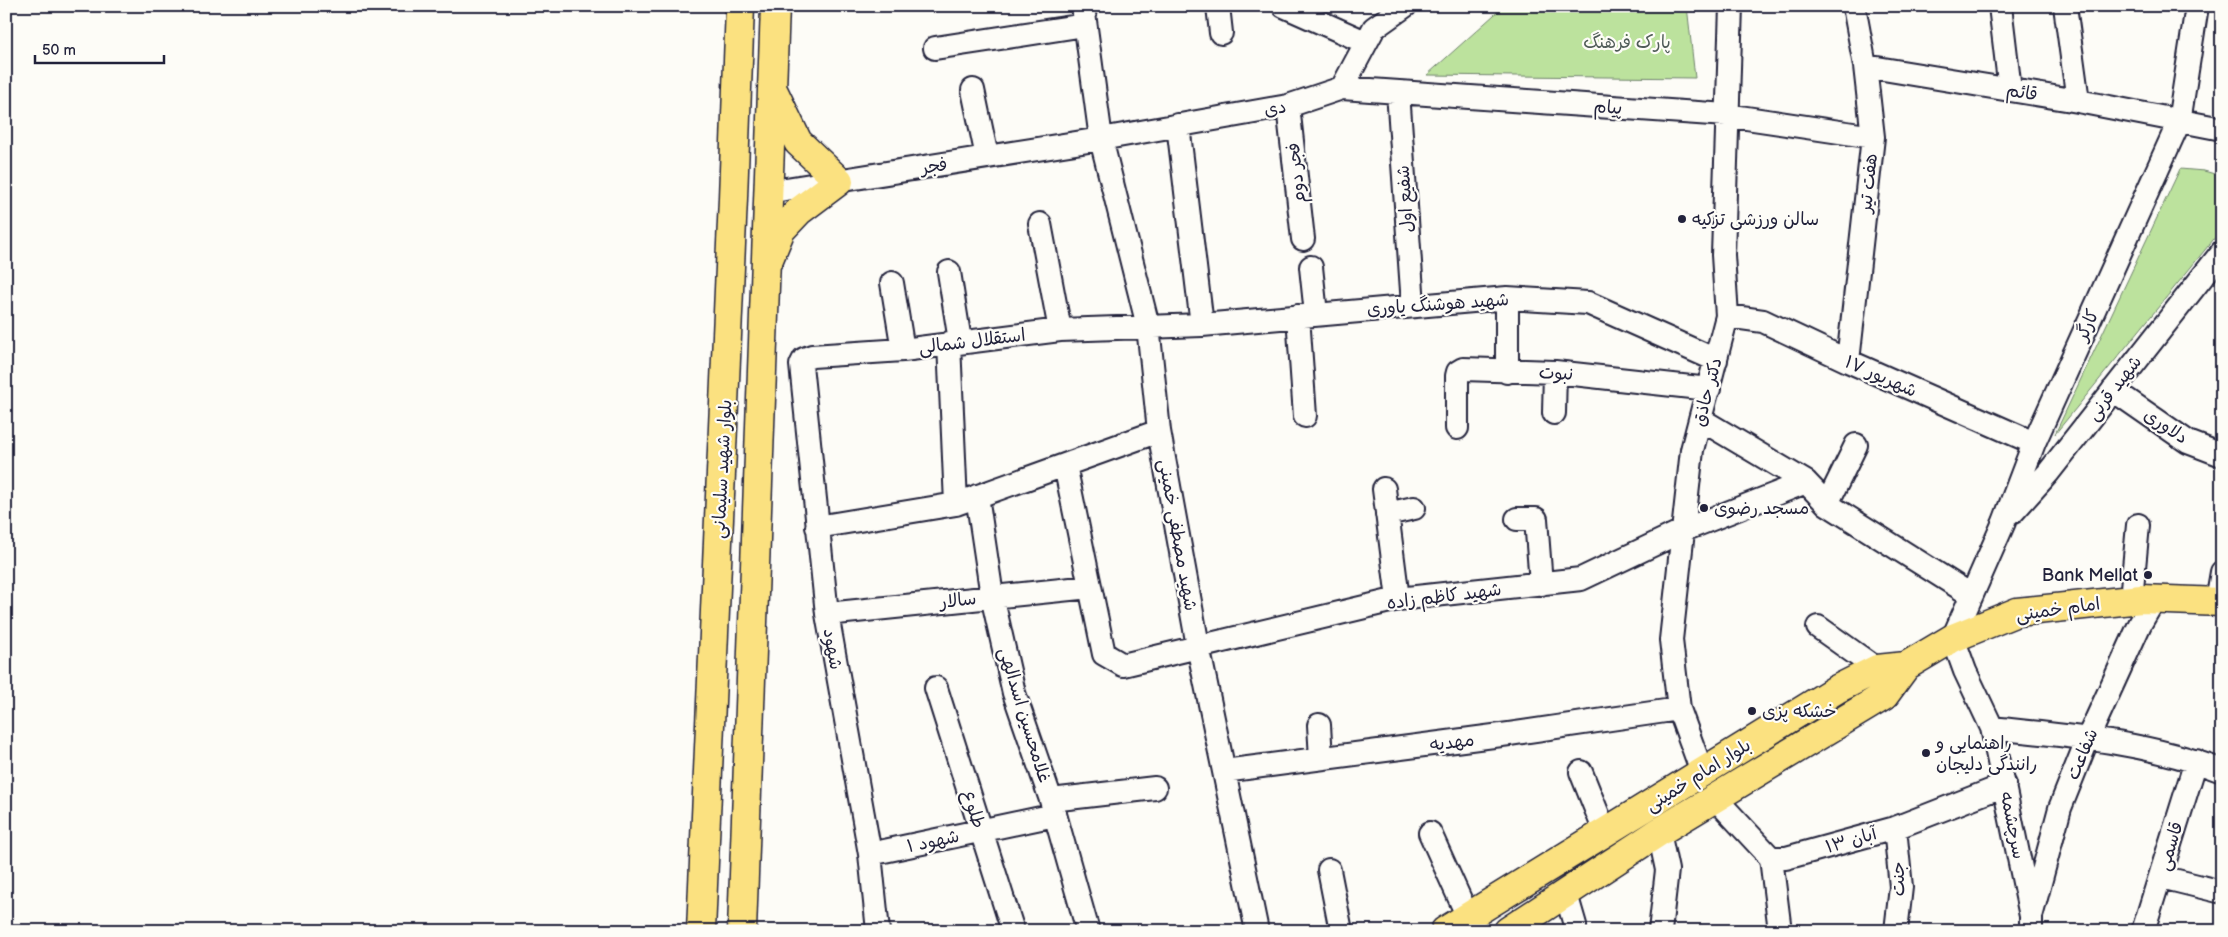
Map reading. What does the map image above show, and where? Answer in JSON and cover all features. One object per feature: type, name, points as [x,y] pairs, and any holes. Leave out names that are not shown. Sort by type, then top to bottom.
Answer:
[{"type":"main road","name":"بلوار شهید سلیمانی","points":[[701,931],[734,198],[740,6]]},
{"type":"main road","name":"بلوار شهید سلیمانی","points":[[742,931],[775,6]]},
{"type":"main road","points":[[765,270],[781,230],[799,211],[839,181],[798,142],[772,86]]},
{"type":"main road","points":[[734,198],[768,192]]},
{"type":"main road","name":"امام خمینی","points":[[1906,666],[1952,638],[2017,612],[2142,600],[2219,601]]},
{"type":"main road","name":"بلوار امام خمینی","points":[[1445,931],[1837,689],[1877,669],[1906,666]]},
{"type":"main road","name":"بلوار امام خمینی","points":[[1508,931],[1659,832],[1884,696],[1906,666]]},
{"type":"street","points":[[1218,6],[1220,33]]},
{"type":"street","points":[[1284,6],[1371,25]]},
{"type":"street","points":[[1342,88],[1371,25],[1405,6]]},
{"type":"street","name":"دکتر حاذق","points":[[1702,772],[1679,709],[1671,640],[1692,450],[1727,316],[1723,255],[1730,6]]},
{"type":"street","name":"هفت تیر","points":[[1848,361],[1873,138],[1865,66],[1854,6]]},
{"type":"street","points":[[2000,6],[2010,90]]},
{"type":"street","points":[[2065,6],[2078,101]]},
{"type":"street","name":"کارگر","points":[[1952,638],[2004,522],[2034,442],[2179,122],[2197,6]]},
{"type":"street","points":[[935,48],[1084,16]]},
{"type":"street","name":"شهید مصطفی خمینی","points":[[1084,16],[1101,139],[1148,326],[1159,431],[1198,646],[1257,931]]},
{"type":"street","name":"قائم","points":[[1865,66],[2078,101],[2179,122]]},
{"type":"street","name":"پیام","points":[[1342,88],[1726,115],[1873,138]]},
{"type":"street","name":"دی","points":[[1101,139],[1288,106],[1342,88]]},
{"type":"street","points":[[974,90],[987,157]]},
{"type":"street","name":"شفیع اول","points":[[1398,92],[1413,305]]},
{"type":"street","name":"فجر دوم","points":[[1288,106],[1303,239]]},
{"type":"street","points":[[2179,122],[2222,129]]},
{"type":"street","points":[[1178,125],[1202,325]]},
{"type":"street","name":"فجر","points":[[768,192],[1101,139]]},
{"type":"street","points":[[1040,224],[1060,330]]},
{"type":"street","name":"شهید قرنی","points":[[2004,522],[2048,473],[2220,258]]},
{"type":"street","points":[[1305,416],[1307,315],[1311,267]]},
{"type":"street","points":[[949,272],[955,342],[956,504]]},
{"type":"street","points":[[892,283],[903,350]]},
{"type":"street","points":[[1507,298],[1507,372]]},
{"type":"street","name":"شهید هوشنگ یاوری","points":[[1148,326],[1202,325],[1507,298],[1588,303],[1716,360]]},
{"type":"street","name":"۱۷ شهریور","points":[[1727,316],[1763,321],[1848,361],[2034,442]]},
{"type":"street","name":"استقلال شمالی","points":[[801,365],[804,359],[812,356],[903,350],[1060,330],[1148,326]]},
{"type":"street","name":"شهود","points":[[801,365],[827,614],[870,854],[878,931]]},
{"type":"street","name":"نبوت","points":[[1457,428],[1458,372],[1463,369],[1507,372],[1555,372],[1709,389]]},
{"type":"street","points":[[1554,413],[1555,372]]},
{"type":"street","name":"دلاوری","points":[[2113,390],[2188,442],[2222,455]]},
{"type":"street","points":[[1700,419],[1806,482],[1827,504],[1971,595]]},
{"type":"street","points":[[817,527],[956,504],[1159,431]]},
{"type":"street","points":[[1827,504],[1856,445]]},
{"type":"street","name":"شهید کاظم زاده","points":[[1065,465],[1104,654],[1122,665],[1398,599],[1582,580],[1684,530]]},
{"type":"street","points":[[1684,530],[1806,482]]},
{"type":"street","points":[[1384,489],[1398,599]]},
{"type":"street","name":"غلامحسین اسدالهی","points":[[977,496],[992,596],[1014,693],[1053,808],[1088,931]]},
{"type":"street","points":[[1387,514],[1414,508]]},
{"type":"street","points":[[1517,519],[1536,518],[1541,584]]},
{"type":"street","points":[[2138,525],[2142,600]]},
{"type":"street","points":[[2219,601],[2222,572]]},
{"type":"street","name":"سالار","points":[[827,614],[1090,587]]},
{"type":"street","name":"شفاعت","points":[[2031,924],[2060,808],[2088,738],[2140,624],[2142,600]]},
{"type":"street","points":[[1818,627],[1877,669]]},
{"type":"street","name":"سرچشمه","points":[[1952,638],[1964,671],[1992,728],[2031,924]]},
{"type":"street","name":"طلوع","points":[[936,688],[1013,931]]},
{"type":"street","name":"مهدیه","points":[[1224,771],[1509,734],[1679,709]]},
{"type":"street","points":[[1319,726],[1321,758]]},
{"type":"street","points":[[1992,728],[2088,738],[2196,761],[2222,771]]},
{"type":"street","name":"قاسمی","points":[[2143,931],[2196,761]]},
{"type":"street","points":[[1581,772],[1605,832]]},
{"type":"street","name":"۱۳ آبان","points":[[1771,858],[1786,858],[1895,828],[2004,785]]},
{"type":"street","name":"شهود ۱","points":[[870,854],[981,831],[1053,808],[1155,788]]},
{"type":"street","points":[[1715,798],[1771,858],[1780,931]]},
{"type":"street","name":"جنت","points":[[1895,828],[1901,887],[1896,931]]},
{"type":"street","points":[[1659,832],[1667,870],[1660,931]]},
{"type":"street","points":[[1430,833],[1468,917]]},
{"type":"street","points":[[1329,870],[1341,931]]},
{"type":"street","points":[[2161,877],[2222,892]]},
{"type":"street","points":[[1566,894],[1575,931]]},
{"type":"green space","name":"پارک فرهنگ","points":[[1504,6],[1687,6],[1695,78],[1427,75]]},
{"type":"green space","points":[[2180,169],[2204,171],[2222,176],[2222,229],[2055,434]]},
{"type":"place","name":"سالن ورزشی تزکیه","points":[[1682,219]]},
{"type":"place","name":"مسجد رضوی","points":[[1704,508]]},
{"type":"place","name":"Bank Mellat","points":[[2148,575]]},
{"type":"place","name":"خشکه پزی","points":[[1752,711]]},
{"type":"place","name":"راهنمایی و رانندگی دلیجان","points":[[1926,753]]}]
